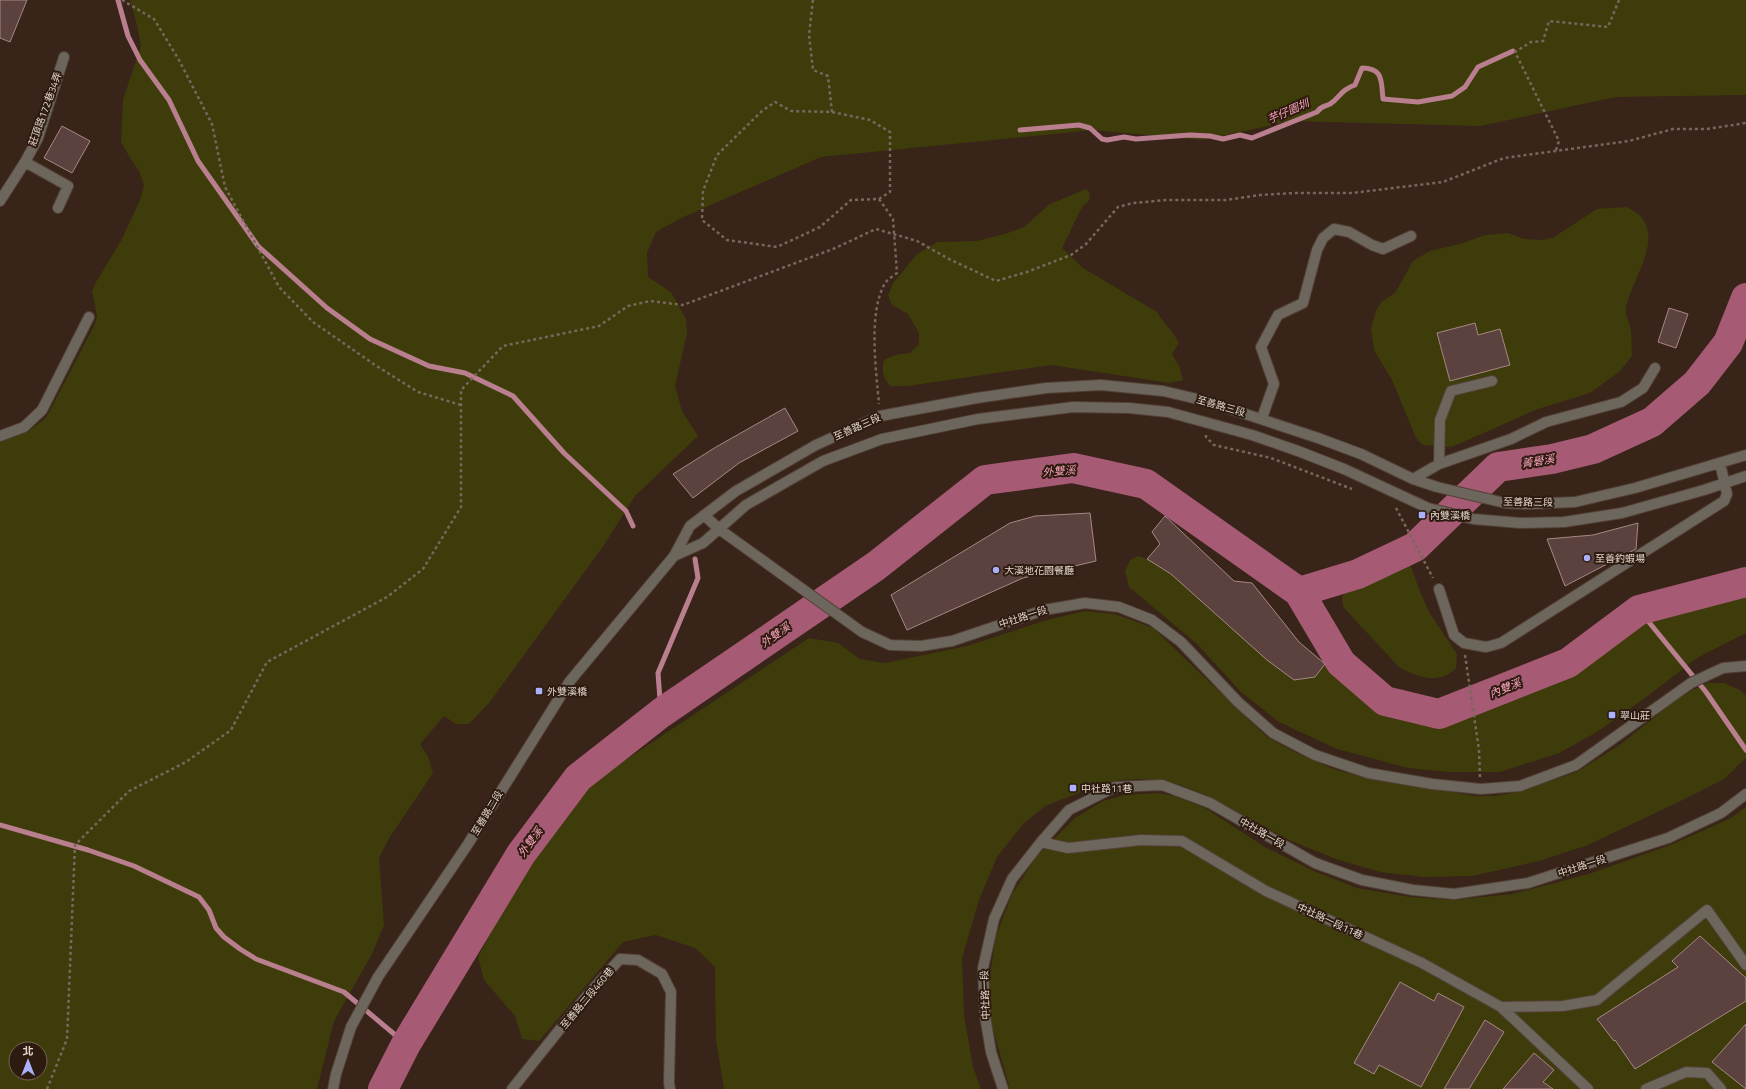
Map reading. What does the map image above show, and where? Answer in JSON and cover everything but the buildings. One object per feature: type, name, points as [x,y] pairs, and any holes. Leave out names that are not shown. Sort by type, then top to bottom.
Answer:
[{"type":"street","name":"莊頂路172巷34弄","points":[[0,201],[25,162],[38,138],[64,57]]},
{"type":"street","points":[[25,162],[68,186],[58,208]]},
{"type":"street","points":[[1262,418],[1274,384],[1261,347],[1278,315],[1303,303],[1317,250],[1323,238],[1334,229],[1349,232],[1372,245],[1383,249],[1411,236]]},
{"type":"street","points":[[0,436],[24,427],[42,410],[89,317]]},
{"type":"street","points":[[1413,479],[1439,464],[1511,439],[1546,422],[1620,402],[1643,388],[1655,368]]},
{"type":"street","points":[[1439,464],[1440,420],[1451,391],[1492,381]]},
{"type":"street","name":"至善路三段","points":[[704,515],[736,491],[816,445],[880,416],[977,398],[1046,388],[1101,385],[1163,391],[1206,400],[1262,418],[1361,454],[1413,479],[1477,498],[1505,503],[1529,504],[1575,502],[1635,488],[1746,455]]},
{"type":"street","name":"至善路三段","points":[[719,529],[746,505],[824,461],[882,440],[978,419],[1073,407],[1129,408],[1168,412],[1252,435],[1298,451],[1428,508],[1473,518],[1520,523],[1564,522],[1622,512],[1746,476]]},
{"type":"street","points":[[1439,589],[1454,635],[1464,642],[1486,647],[1501,642],[1724,501],[1727,494],[1720,463]]},
{"type":"street","points":[[704,515],[719,529]]},
{"type":"street","name":"至善路二段","points":[[333,1089],[336,1074],[351,1027],[378,977],[468,844],[570,681],[674,556],[690,526],[704,515]]},
{"type":"street","name":"至善路二段","points":[[674,556],[703,543],[719,529]]},
{"type":"street","name":"中社路一段","points":[[719,529],[862,632],[890,645],[922,646],[952,641],[1044,610],[1085,603],[1119,607],[1152,620],[1180,642],[1238,702],[1273,733],[1315,755],[1368,773],[1432,784],[1481,789],[1520,786],[1576,765],[1691,683],[1723,668],[1746,666]]},
{"type":"street","name":"中社路一段","points":[[1003,1089],[991,1052],[984,1016],[983,968],[994,919],[1012,879],[1041,842],[1069,810],[1115,787],[1162,785],[1210,803],[1315,863],[1362,880],[1413,890],[1454,894],[1528,883],[1668,838],[1720,813],[1746,794]]},
{"type":"street","name":"中社路一段11巷","points":[[1041,842],[1068,848],[1141,840],[1182,841],[1266,891],[1422,963],[1501,1007],[1588,1089]]},
{"type":"street","points":[[1501,1007],[1563,1006],[1597,1000],[1707,910],[1746,964]]},
{"type":"street","name":"至善路二段460巷","points":[[512,1089],[584,999],[620,959],[638,960],[662,974],[671,992],[670,1089]]},
{"type":"street","points":[[1646,1089],[1686,1072],[1707,1073],[1721,1089]]},
{"type":"path","points":[[122,0],[154,19],[180,60],[212,124],[225,187],[280,287],[313,322],[375,365],[418,392],[461,405]]},
{"type":"path","points":[[813,0],[809,35],[812,70],[828,76],[832,112]]},
{"type":"path","points":[[1556,150],[1560,141],[1515,52],[1531,42],[1543,41],[1549,21],[1608,27],[1619,0]]},
{"type":"path","points":[[775,102],[791,111],[832,112],[870,120],[890,132],[890,192],[879,199],[851,200],[820,227],[777,247],[727,240],[702,220],[703,191],[717,155],[762,111],[775,102]]},
{"type":"path","points":[[47,1089],[67,1039],[75,845],[129,791],[186,762],[231,730],[267,662],[387,597],[423,569],[461,506],[461,390],[503,346],[599,326],[628,306],[650,301],[684,305],[833,249],[876,229],[894,233],[916,241],[996,281],[1027,272],[1071,255],[1086,244],[1118,207],[1133,203],[1167,200],[1226,200],[1260,195],[1281,194],[1352,193],[1436,183],[1443,182],[1504,158],[1630,141],[1673,129],[1707,129],[1746,123]]},
{"type":"path","points":[[879,199],[893,219],[897,273],[886,281],[877,302],[874,352],[880,416]]},
{"type":"path","points":[[1208,423],[1206,437],[1214,446],[1271,458],[1359,491]]},
{"type":"path","points":[[1395,505],[1439,589]]},
{"type":"path","points":[[1466,658],[1479,750],[1481,789]]},
{"type":"shaded area","points":[[130,0],[1746,0],[1746,95],[1616,97],[1480,126],[1290,121],[1203,140],[1093,130],[821,157],[681,218],[656,232],[647,253],[648,277],[671,292],[686,319],[687,333],[675,386],[682,411],[698,436],[635,496],[604,545],[489,703],[469,724],[456,724],[444,716],[420,744],[428,756],[433,773],[388,840],[379,858],[384,925],[372,954],[334,1021],[317,1089],[0,1089],[0,442],[27,432],[46,418],[94,326],[97,316],[92,292],[96,282],[122,239],[140,200],[144,185],[139,171],[121,142],[123,100],[141,46]]},
{"type":"shaded area","points":[[1086,189],[1090,193],[1089,200],[1082,207],[1062,248],[1083,268],[1157,312],[1179,343],[1172,354],[1179,366],[1183,380],[1170,383],[1051,365],[908,386],[890,386],[883,374],[884,360],[895,355],[910,353],[919,344],[919,333],[908,314],[892,305],[888,295],[894,282],[917,254],[938,242],[977,241],[1005,234],[1024,227],[1050,204]]},
{"type":"shaded area","points":[[1626,207],[1640,216],[1647,227],[1648,239],[1646,252],[1626,307],[1626,313],[1631,331],[1632,356],[1619,372],[1590,393],[1538,409],[1452,447],[1423,445],[1416,438],[1392,380],[1374,350],[1371,328],[1376,311],[1381,302],[1395,293],[1413,261],[1430,251],[1463,243],[1485,235],[1508,233],[1524,239],[1542,240],[1554,237],[1597,209]]},
{"type":"shaded area","points":[[1138,556],[1147,559],[1165,569],[1259,652],[1294,680],[1315,677],[1325,664],[1343,672],[1362,691],[1406,714],[1430,720],[1460,715],[1581,665],[1630,635],[1653,618],[1678,605],[1746,587],[1746,633],[1697,658],[1645,698],[1597,732],[1559,753],[1500,772],[1450,772],[1408,768],[1337,749],[1279,722],[1241,692],[1197,644],[1129,587],[1125,571],[1130,560]]},
{"type":"shaded area","points":[[1405,559],[1410,564],[1429,612],[1457,654],[1456,668],[1443,676],[1428,678],[1413,674],[1399,667],[1344,608],[1343,596],[1344,591],[1348,586]]},
{"type":"shaded area","points":[[1085,611],[1115,614],[1153,628],[1267,737],[1299,754],[1333,769],[1359,776],[1475,796],[1494,796],[1513,793],[1577,772],[1621,744],[1671,704],[1691,691],[1708,683],[1724,683],[1740,690],[1746,696],[1746,758],[1724,779],[1588,845],[1539,861],[1472,876],[1424,877],[1380,872],[1336,859],[1289,840],[1206,795],[1177,784],[1141,779],[1119,780],[1092,788],[1045,806],[1023,824],[997,857],[979,900],[962,958],[964,1015],[973,1067],[981,1089],[724,1089],[716,1039],[715,967],[695,948],[656,935],[623,942],[539,1041],[522,1039],[515,1016],[484,980],[478,957],[508,901],[582,789],[809,638],[838,643],[860,659],[885,663],[967,646],[1047,620]]},
{"type":"shaded area","points":[[1158,793],[1175,796],[1205,808],[1265,847],[1316,872],[1357,888],[1410,897],[1454,900],[1512,894],[1589,874],[1673,844],[1731,818],[1746,807],[1746,1089],[1010,1089],[990,1018],[989,982],[996,936],[1012,894],[1037,856],[1075,818],[1103,801],[1125,795]]},
{"type":"waterway","points":[[118,0],[128,36],[140,60],[169,100],[198,161],[258,246],[327,308],[370,339],[429,366],[465,373],[513,396],[564,453],[626,511],[633,526]]},
{"type":"waterway","name":"芋仔園圳","points":[[1020,130],[1079,125],[1090,128],[1102,139],[1107,140],[1124,137],[1136,139],[1190,135],[1210,136],[1223,139],[1240,135],[1252,138],[1317,112],[1321,108],[1330,104],[1346,89],[1355,85],[1362,68],[1374,70],[1378,73],[1381,82],[1383,99],[1418,102],[1452,96],[1465,87],[1478,67],[1513,51]]},
{"type":"waterway","name":"菁礐溪","points":[[1299,592],[1358,574],[1415,547],[1498,467],[1552,459],[1593,449],[1652,422],[1697,383],[1728,343],[1746,298]]},
{"type":"waterway","name":"外雙溪","points":[[383,1089],[406,1044],[521,854],[578,778],[661,713],[876,566],[985,480],[1073,468],[1146,484],[1299,592],[1341,663],[1385,701],[1439,714],[1568,663],[1639,610],[1746,582]]},
{"type":"waterway","points":[[661,713],[658,673],[698,578],[695,559]]},
{"type":"waterway","points":[[1639,610],[1706,692],[1746,750]]},
{"type":"waterway","points":[[0,825],[88,850],[134,866],[199,897],[209,910],[216,928],[224,937],[240,949],[256,959],[344,992],[406,1044]]},
{"type":"place","name":"內雙溪橋","points":[[1422,515]]},
{"type":"place","name":"至善釣蝦場","points":[[1587,558]]},
{"type":"place","name":"大溪地花園餐廳","points":[[996,570]]},
{"type":"place","name":"外雙溪橋","points":[[539,691]]},
{"type":"place","name":"翠山莊","points":[[1612,715]]},
{"type":"place","name":"中社路11巷","points":[[1073,788]]},
{"type":"water label","name":"內雙溪","points":[[1505,688]]}]
